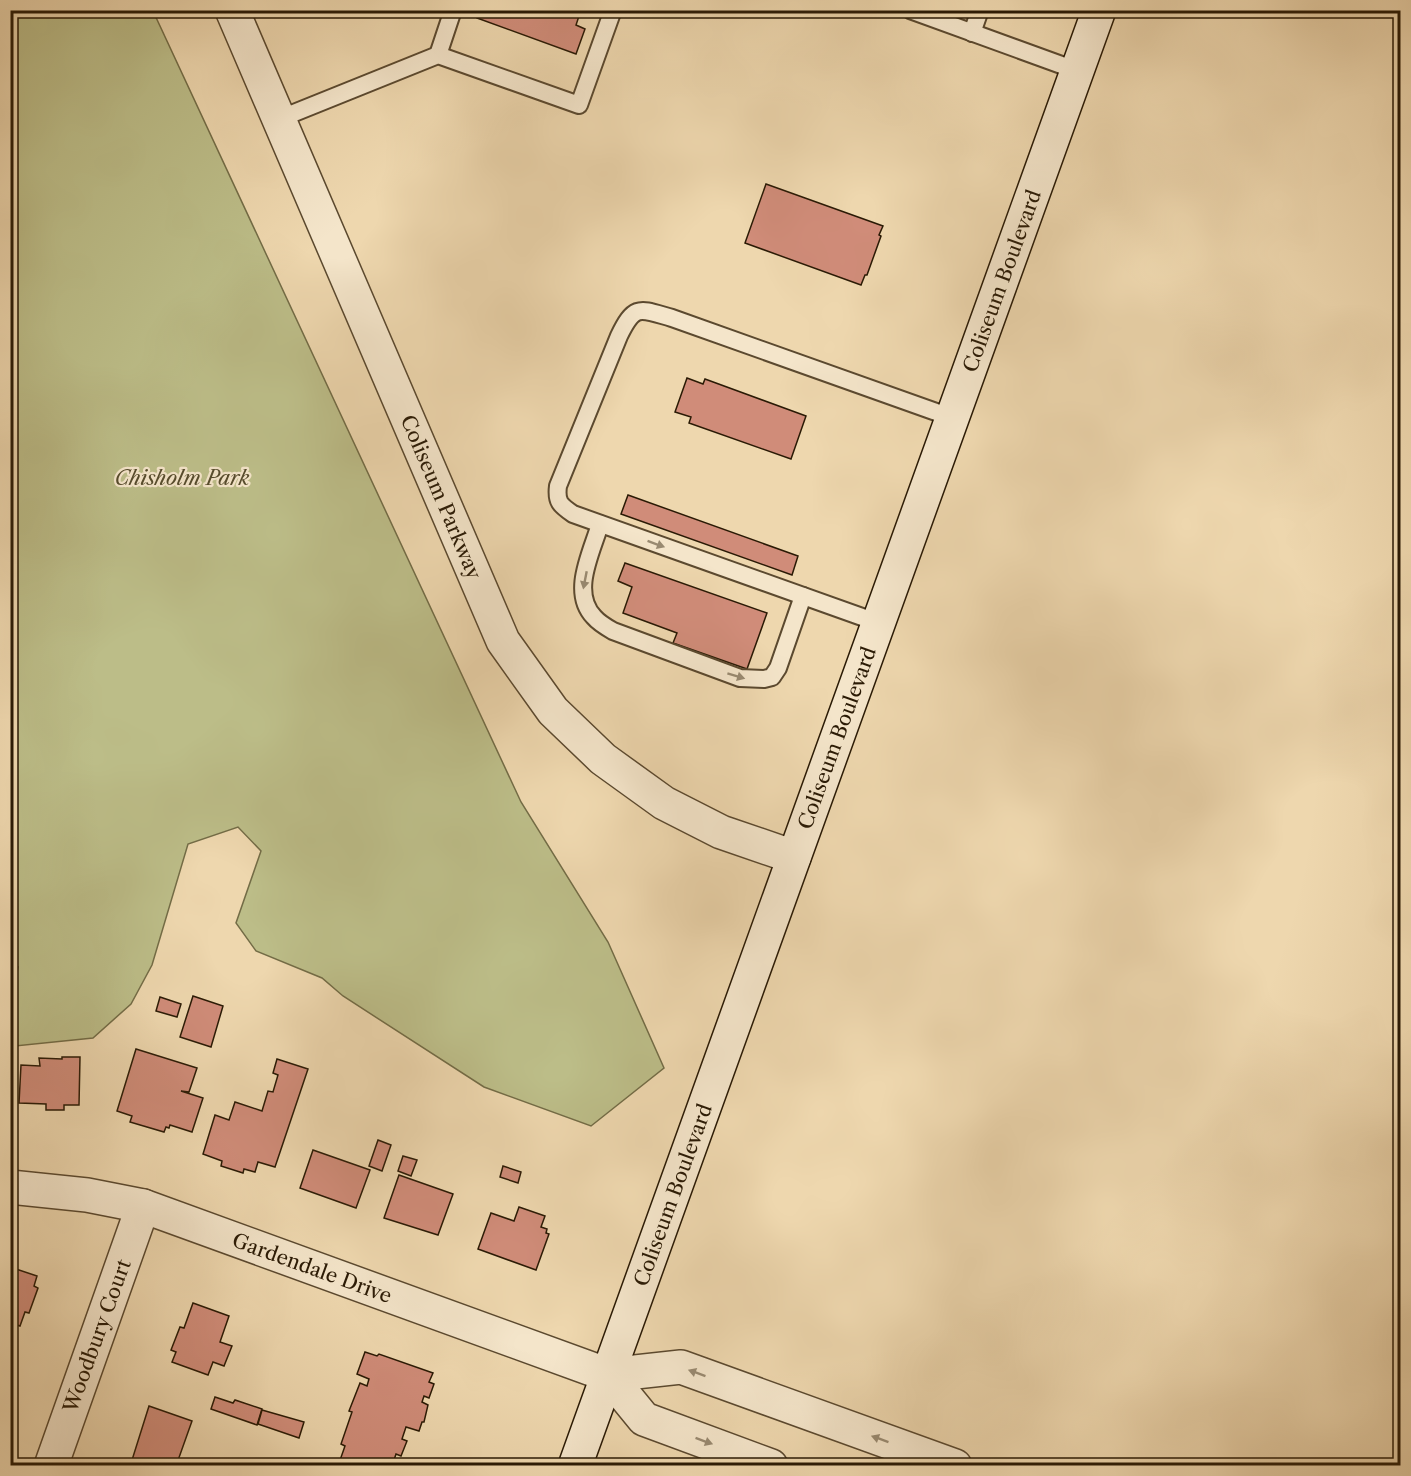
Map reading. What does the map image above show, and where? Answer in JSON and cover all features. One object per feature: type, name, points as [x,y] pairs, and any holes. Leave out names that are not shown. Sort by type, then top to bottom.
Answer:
[{"type":"street","name":"Coliseum Parkway","points":[[232,10],[498,630],[509,650],[553,711],[603,759],[663,803],[721,832],[795,857]]},
{"type":"street","name":"Coliseum Boulevard","points":[[575,1466],[1099,10]]},
{"type":"street","name":"Gardendale Drive","points":[[10,1188],[87,1195],[143,1206],[608,1375]]},
{"type":"street","name":"Woodbury Court","points":[[51,1466],[143,1206]]},
{"type":"street","points":[[608,1375],[681,1367],[955,1466]]},
{"type":"street","points":[[608,1375],[644,1419],[771,1466]]},
{"type":"lane","points":[[438,55],[453,10]]},
{"type":"lane","points":[[279,119],[438,55],[579,105],[613,10]]},
{"type":"lane","points":[[910,10],[1078,71]]},
{"type":"lane","points":[[972,33],[980,10]]},
{"type":"lane","points":[[879,624],[573,514],[559,504],[558,486],[626,321],[633,312],[643,310],[672,318],[953,418]]},
{"type":"lane","points":[[600,524],[582,586],[588,610],[595,619],[613,631],[740,678],[753,680],[772,676],[778,668],[803,596]]},
{"type":"green space","name":"Chisholm Park","points":[[10,11],[153,11],[521,802],[608,942],[664,1068],[591,1126],[484,1087],[343,996],[322,978],[256,951],[236,923],[261,851],[238,827],[188,844],[152,965],[131,1004],[93,1038],[15,1046],[11,1017],[18,967],[10,966]]},
{"type":"building","points":[[479,10],[581,10],[576,25],[585,29],[576,54],[477,18]]},
{"type":"building","points":[[766,184],[883,226],[867,275],[861,285],[745,243]]},
{"type":"building","points":[[687,378],[703,384],[705,379],[806,416],[791,459],[689,423],[691,417],[675,412]]},
{"type":"building","points":[[628,495],[798,556],[792,575],[621,514]]},
{"type":"building","points":[[625,563],[767,613],[747,669],[673,643],[677,633],[623,613],[632,587],[618,581]]},
{"type":"building","points":[[193,996],[223,1006],[211,1047],[180,1037]]},
{"type":"building","points":[[160,997],[181,1004],[177,1017],[156,1011]]},
{"type":"building","points":[[136,1049],[197,1068],[189,1092],[181,1091],[203,1098],[192,1132],[170,1125],[164,1132],[130,1122],[132,1116],[117,1111]]},
{"type":"building","points":[[62,1057],[80,1057],[79,1105],[64,1105],[64,1110],[46,1110],[46,1104],[19,1103],[21,1065],[40,1066],[39,1058],[62,1059]]},
{"type":"building","points":[[277,1059],[308,1069],[275,1167],[258,1162],[255,1172],[244,1169],[243,1173],[221,1166],[222,1161],[203,1154],[215,1115],[229,1120],[235,1102],[262,1111],[268,1091],[273,1092],[278,1075],[273,1073]]},
{"type":"building","points":[[378,1140],[391,1145],[382,1171],[369,1166]]},
{"type":"building","points":[[313,1150],[370,1170],[356,1208],[300,1188]]},
{"type":"building","points":[[403,1156],[417,1160],[411,1176],[398,1171]]},
{"type":"building","points":[[503,1166],[521,1172],[518,1183],[500,1177]]},
{"type":"building","points":[[399,1175],[453,1194],[438,1235],[384,1218]]},
{"type":"building","points":[[519,1207],[545,1216],[541,1227],[547,1229],[546,1233],[549,1234],[536,1270],[478,1249],[491,1213],[514,1221]]},
{"type":"building","points":[[10,1267],[37,1276],[34,1286],[38,1288],[29,1313],[25,1312],[20,1326],[10,1323]]},
{"type":"building","points":[[193,1303],[229,1316],[220,1342],[232,1346],[224,1366],[213,1362],[208,1375],[172,1362],[176,1352],[171,1350],[180,1327],[184,1328]]},
{"type":"building","points":[[365,1352],[377,1356],[379,1354],[433,1373],[429,1382],[434,1384],[429,1398],[424,1396],[422,1402],[428,1405],[424,1422],[419,1431],[406,1427],[402,1439],[407,1441],[401,1456],[396,1454],[392,1466],[338,1466],[345,1446],[341,1444],[352,1412],[349,1411],[360,1383],[367,1386],[369,1379],[357,1374]]},
{"type":"building","points":[[215,1397],[233,1403],[235,1400],[262,1409],[257,1425],[211,1409]]},
{"type":"building","points":[[149,1406],[192,1421],[176,1466],[146,1466],[132,1460]]},
{"type":"building","points":[[262,1410],[304,1422],[299,1438],[258,1424]]}]
